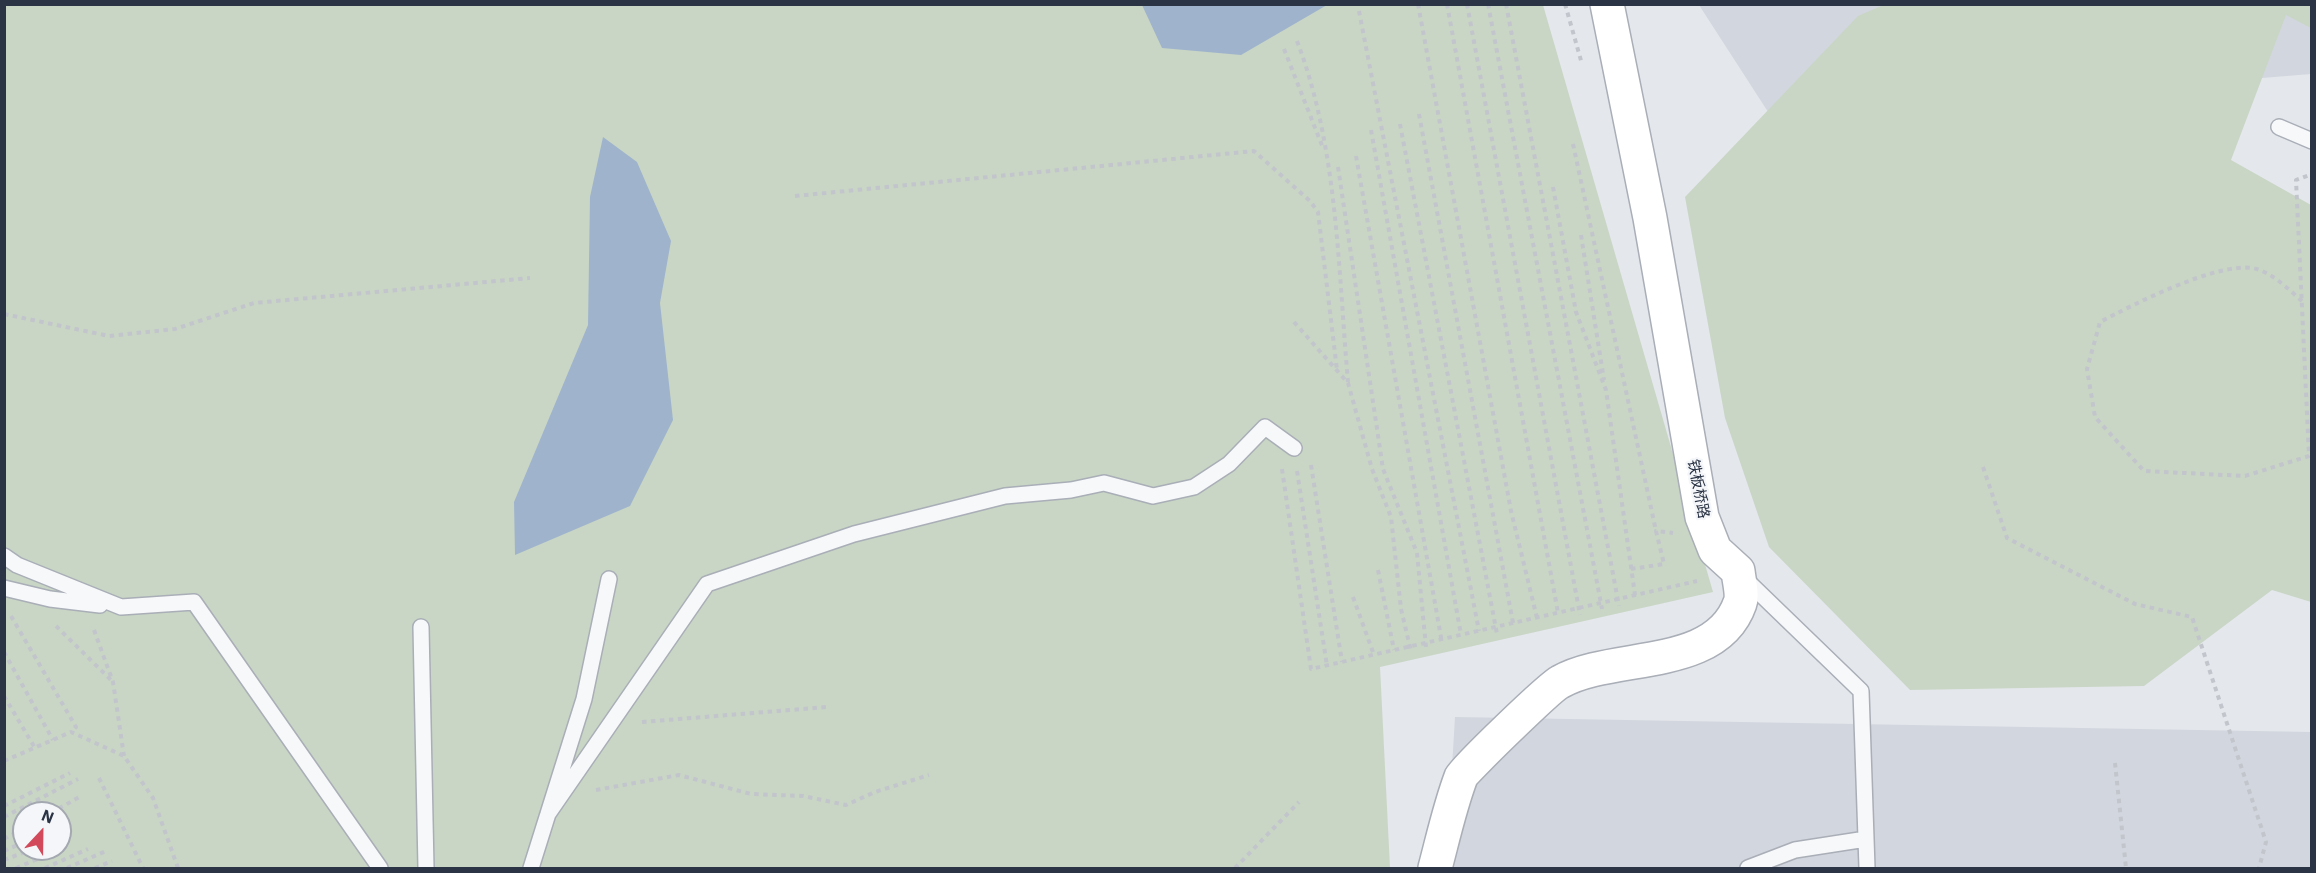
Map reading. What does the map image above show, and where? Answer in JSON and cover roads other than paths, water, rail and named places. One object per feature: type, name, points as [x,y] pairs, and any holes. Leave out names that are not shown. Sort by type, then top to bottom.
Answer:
[{"type":"street","name":"铁板桥路","points":[[1607,4],[1650,218],[1702,517],[1715,550],[1738,572]]},
{"type":"street","points":[[1435,868],[1462,774],[1559,682],[1606,666],[1656,658],[1705,644],[1730,622],[1741,601],[1738,572]]},
{"type":"lane","points":[[2279,127],[2312,141]]},
{"type":"lane","points":[[548,814],[707,584],[854,534],[1005,496],[1071,490],[1104,483],[1153,496],[1194,487],[1229,464],[1265,427],[1294,448]]},
{"type":"lane","points":[[4,556],[17,565],[121,607]]},
{"type":"lane","points":[[1738,572],[1862,691],[1867,868]]},
{"type":"lane","points":[[531,868],[584,699],[609,579]]},
{"type":"lane","points":[[4,588],[50,598],[121,607],[194,602],[380,868]]},
{"type":"lane","points":[[421,627],[426,868]]},
{"type":"lane","points":[[1748,868],[1795,849],[1866,839]]},
{"type":"water","points":[[1142,5],[1327,5],[1241,55],[1162,48]]},
{"type":"water","points":[[603,137],[637,162],[671,241],[660,303],[673,420],[630,506],[515,555],[514,502],[588,325],[590,197]]}]
